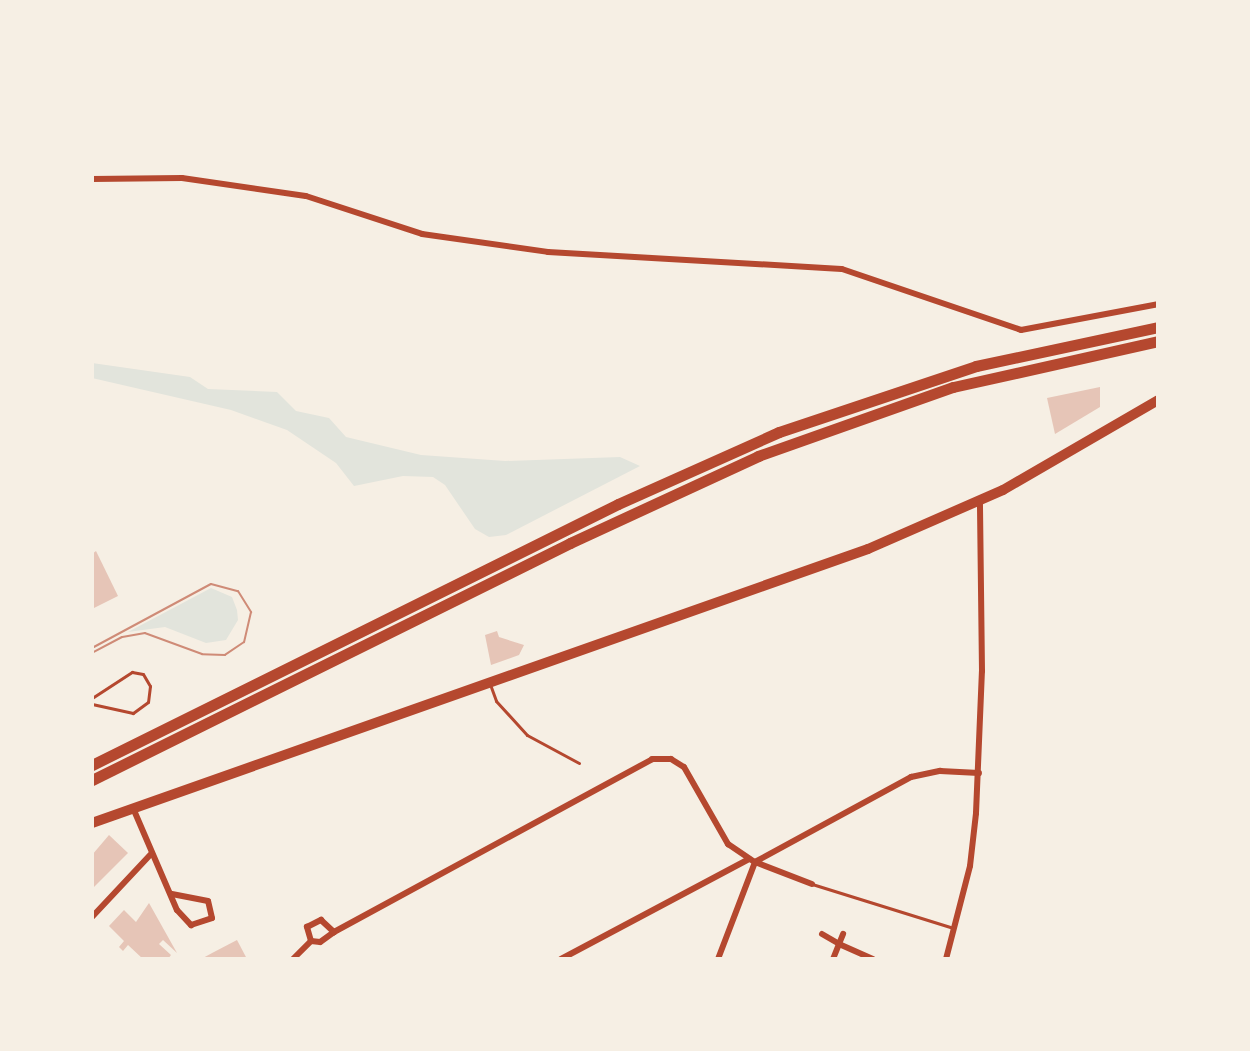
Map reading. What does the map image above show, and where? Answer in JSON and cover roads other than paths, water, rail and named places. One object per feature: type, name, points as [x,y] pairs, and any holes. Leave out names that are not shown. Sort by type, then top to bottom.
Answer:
[{"type":"highway","points":[[92,765],[577,524],[779,432],[976,366],[1158,327]]},
{"type":"highway","points":[[92,780],[570,543],[771,451],[966,383],[1158,341]]},
{"type":"main road","points":[[92,823],[868,549],[980,501],[1158,400]]},
{"type":"street","points":[[92,179],[182,178],[306,196],[422,234],[582,254],[842,269],[1021,330],[1158,304]]},
{"type":"street","points":[[946,959],[970,866],[979,773],[980,501]]},
{"type":"street","points":[[311,941],[320,942],[658,758],[684,767],[728,844],[752,860],[812,884]]},
{"type":"street","points":[[561,959],[911,777],[940,771],[979,773]]},
{"type":"street","points":[[133,807],[151,854],[171,894],[191,925],[212,918],[208,901],[171,894]]},
{"type":"street","points":[[92,917],[151,854]]},
{"type":"street","points":[[718,959],[752,860]]},
{"type":"street","points":[[311,941],[307,927],[312,921],[321,920],[334,932]]},
{"type":"street","points":[[822,934],[873,959]]},
{"type":"street","points":[[833,959],[843,934]]},
{"type":"street","points":[[293,959],[311,941]]},
{"type":"lane","points":[[132,672],[143,674],[150,686],[146,705],[133,713],[92,701],[132,672]]},
{"type":"lane","points":[[490,680],[496,701],[527,735],[579,763]]},
{"type":"lane","points":[[812,884],[954,929]]},
{"type":"tram line","points":[[92,648],[211,584],[238,591],[251,612],[244,642],[225,655],[202,654],[145,633],[122,637],[92,653]]}]
